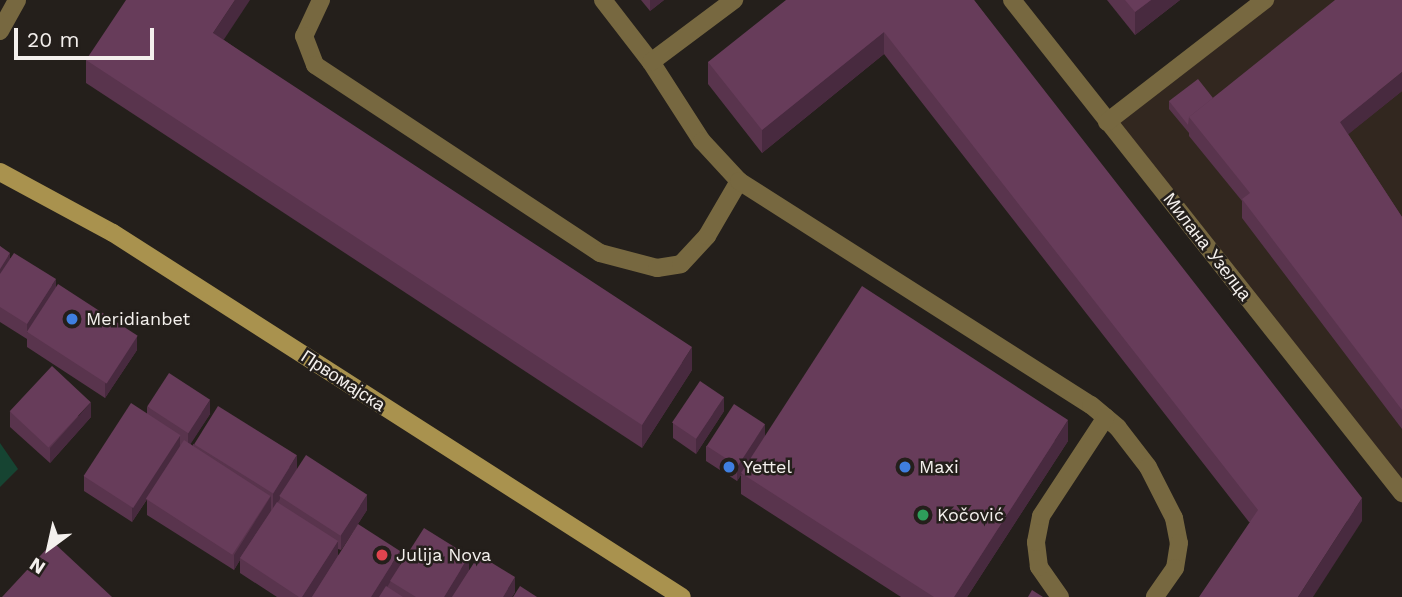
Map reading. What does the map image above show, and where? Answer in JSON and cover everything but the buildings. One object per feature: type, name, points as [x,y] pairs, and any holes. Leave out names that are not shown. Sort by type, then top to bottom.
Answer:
[{"type":"main road","name":"Првомајска","points":[[0,172],[113,233],[682,597]]},
{"type":"street","points":[[0,31],[17,0]]},
{"type":"street","points":[[321,0],[304,36],[315,65],[600,253],[657,268],[681,264],[707,236],[739,181]]},
{"type":"street","points":[[603,0],[651,62],[702,141],[739,181],[1106,417],[1148,467],[1174,518],[1179,543],[1175,568],[1155,597]]},
{"type":"street","points":[[651,62],[734,0]]},
{"type":"street","name":"Милана Узелца","points":[[1012,0],[1402,493]]},
{"type":"street","points":[[1107,122],[1265,0]]},
{"type":"street","points":[[1060,597],[1039,567],[1036,541],[1041,516],[1106,417]]},
{"type":"shaded area","points":[[1265,0],[1402,0],[1402,493],[1107,122]]},
{"type":"green space","points":[[0,443],[18,469],[0,487]]},
{"type":"place","name":"Meridianbet","points":[[72,319]]},
{"type":"place","name":"Yettel","points":[[729,467]]},
{"type":"place","name":"Maxi","points":[[905,467]]},
{"type":"place","name":"Kočović","points":[[923,515]]},
{"type":"place","name":"Julija Nova","points":[[382,555]]}]
